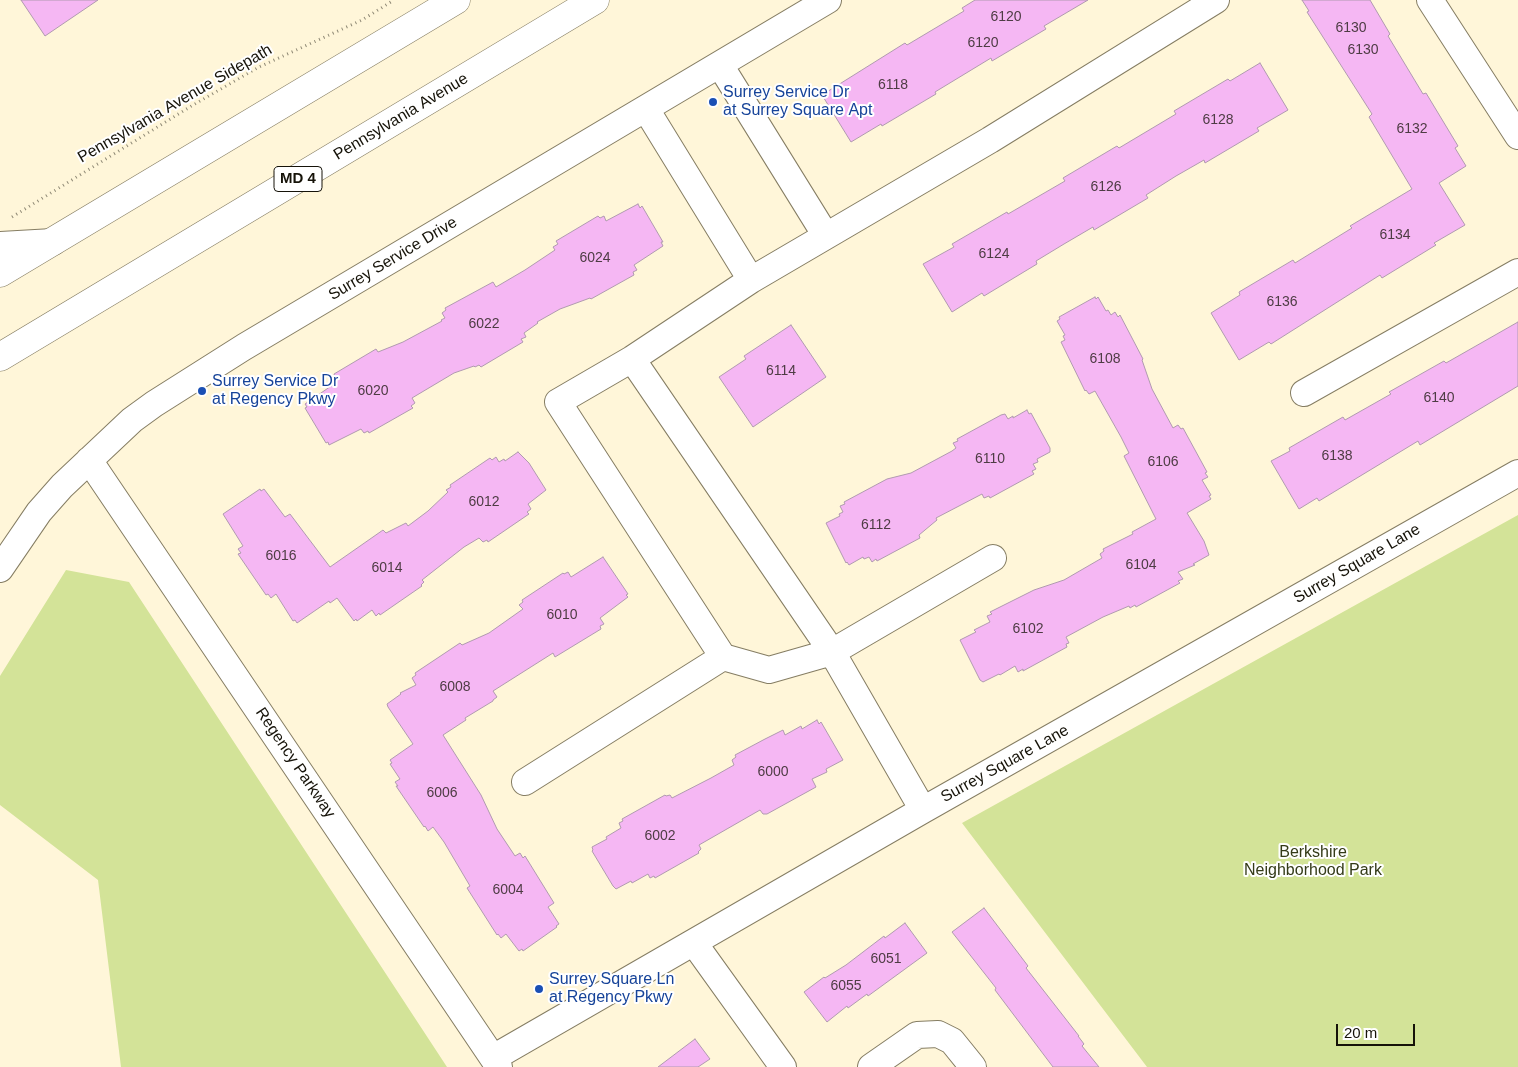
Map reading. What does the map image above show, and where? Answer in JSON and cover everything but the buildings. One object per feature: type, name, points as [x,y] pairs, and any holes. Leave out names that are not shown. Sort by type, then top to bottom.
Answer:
[{"type":"highway","points":[[0,273],[456,0]]},
{"type":"highway","name":"Pennsylvania Avenue","points":[[0,357],[595,0]]},
{"type":"street","name":"Surrey Service Drive","points":[[0,569],[39,512],[62,486],[132,420],[154,404],[244,347],[828,0]]},
{"type":"street","points":[[993,558],[832,652],[769,670],[723,657],[558,402],[632,359],[752,280],[990,140],[1216,0]]},
{"type":"street","points":[[1430,0],[1518,136]]},
{"type":"street","points":[[720,65],[826,236]]},
{"type":"street","points":[[646,108],[752,280]]},
{"type":"street","points":[[0,245],[53,242]]},
{"type":"street","points":[[1304,393],[1518,272]]},
{"type":"street","points":[[632,359],[832,652],[923,810]]},
{"type":"street","name":"Regency Parkway","points":[[89,460],[496,1063]]},
{"type":"street","name":"Surrey Square Lane","points":[[496,1063],[694,943],[923,810],[1518,473]]},
{"type":"street","points":[[525,782],[723,657]]},
{"type":"street","points":[[694,943],[782,1067]]},
{"type":"street","points":[[871,1067],[918,1035],[938,1034],[952,1041],[973,1067]]},
{"type":"path","name":"Pennsylvania Avenue Sidepath","points":[[7,220],[111,155],[259,67],[362,20],[394,0]]},
{"type":"green space","name":"Berkshire Neighborhood Park","points":[[1518,515],[1518,1067],[1147,1067],[962,823]]},
{"type":"green space","points":[[66,570],[129,582],[447,1067],[121,1067],[98,880],[0,805],[0,676]]},
{"type":"place","name":"Surrey Service Dr at Surrey Square Apt","points":[[713,102]]},
{"type":"place","name":"Surrey Service Dr at Regency Pkwy","points":[[202,391]]},
{"type":"place","name":"Surrey Square Ln at Regency Pkwy","points":[[539,989]]}]
